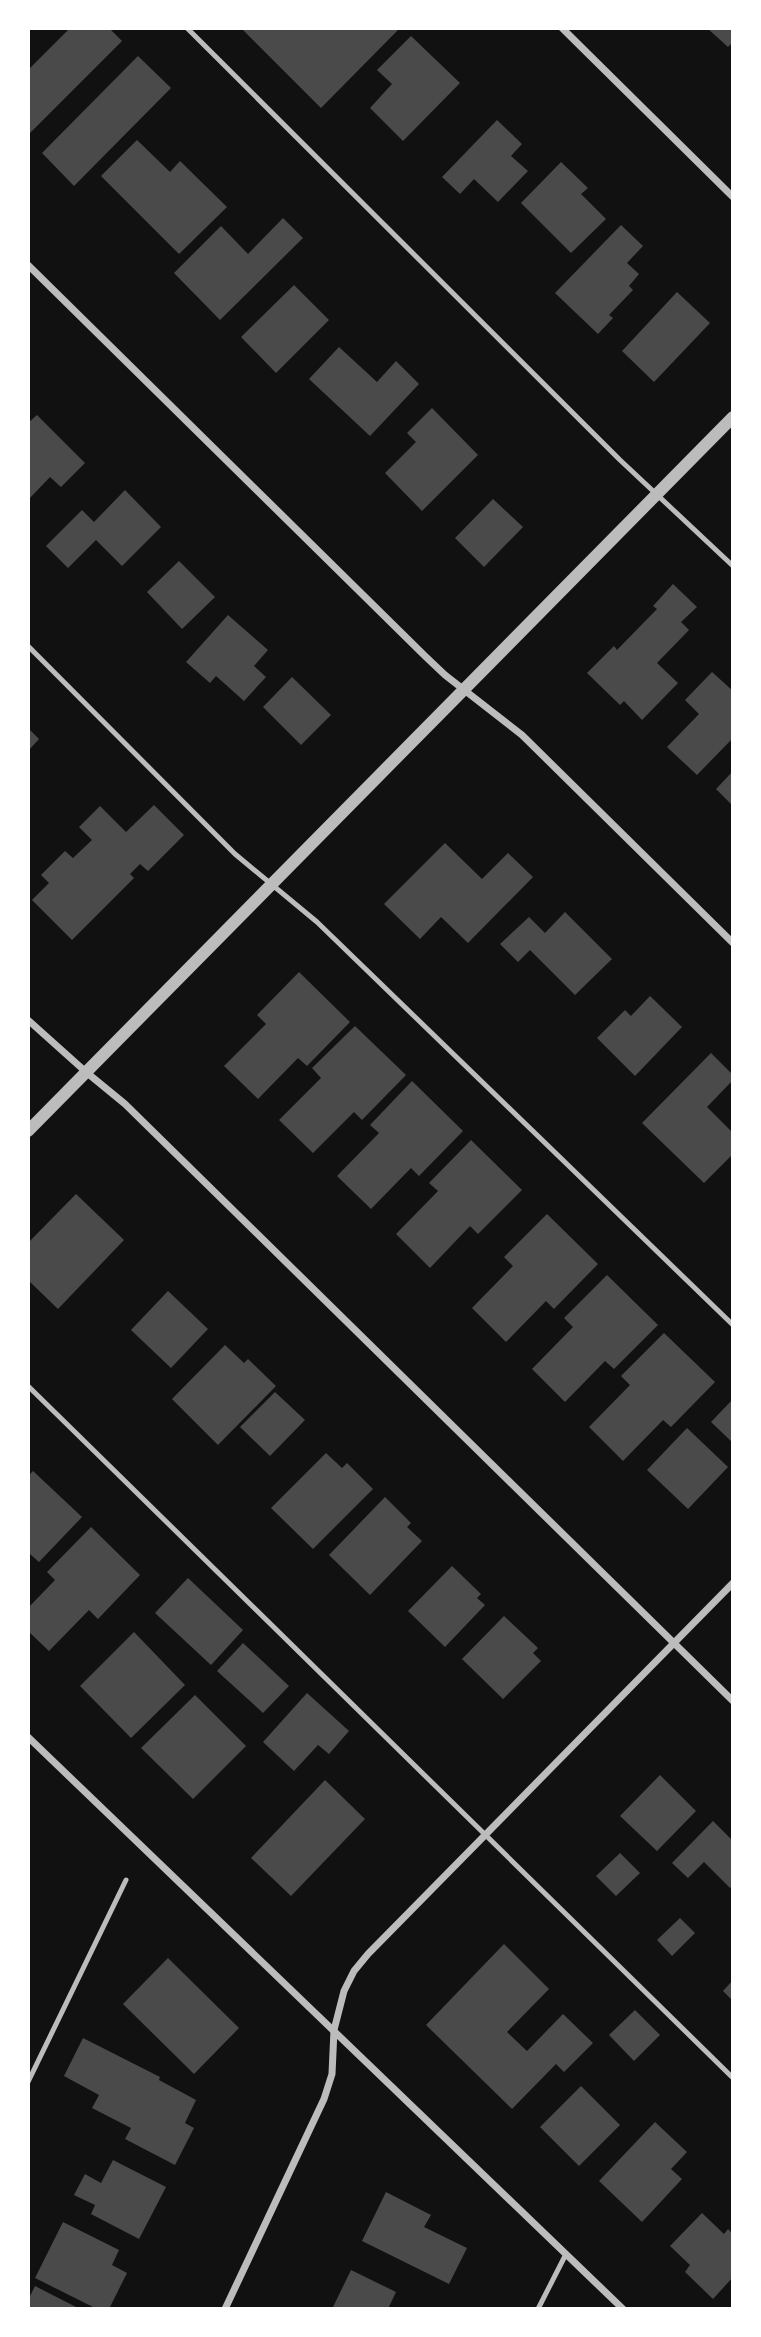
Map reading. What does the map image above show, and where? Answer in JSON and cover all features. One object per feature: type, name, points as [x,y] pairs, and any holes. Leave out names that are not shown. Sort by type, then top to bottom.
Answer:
[{"type":"street","points":[[562,28],[733,197]]},
{"type":"street","points":[[28,265],[414,645],[522,735],[733,943]]},
{"type":"street","points":[[28,1131],[733,417]]},
{"type":"street","points":[[28,1020],[125,1104],[733,1701]]},
{"type":"street","points":[[225,2309],[324,2099],[332,2074],[334,2030],[344,1991],[354,1971],[733,1583]]},
{"type":"street","points":[[28,1737],[623,2309]]},
{"type":"lane","points":[[187,28],[657,495],[733,566]]},
{"type":"lane","points":[[28,646],[234,855],[317,922],[733,1325]]},
{"type":"lane","points":[[28,1386],[733,2078]]},
{"type":"lane","points":[[28,2082],[126,1880]]},
{"type":"lane","points":[[538,2309],[566,2254]]},
{"type":"building","points":[[70,28],[109,28],[122,41],[28,135],[28,70]]},
{"type":"building","points":[[241,28],[400,28],[321,108]]},
{"type":"building","points":[[707,28],[733,28],[733,42],[728,47]]},
{"type":"building","points":[[411,36],[460,83],[403,141],[370,108],[392,84],[377,70]]},
{"type":"building","points":[[138,56],[171,88],[74,186],[42,153]]},
{"type":"building","points":[[497,120],[522,144],[511,156],[528,171],[498,202],[474,179],[460,194],[442,177]]},
{"type":"building","points":[[137,140],[170,172],[180,161],[227,207],[179,254],[101,176]]},
{"type":"building","points":[[561,162],[588,188],[581,194],[606,219],[571,253],[521,203]]},
{"type":"building","points":[[283,218],[303,238],[220,320],[174,273],[221,226],[248,254]]},
{"type":"building","points":[[621,225],[643,246],[627,263],[639,274],[629,286],[633,290],[609,315],[613,318],[598,334],[555,293]]},
{"type":"building","points":[[294,285],[329,320],[276,373],[241,337]]},
{"type":"building","points":[[677,292],[710,323],[654,382],[622,351]]},
{"type":"building","points":[[339,347],[377,382],[396,361],[419,384],[370,436],[309,379]]},
{"type":"building","points":[[432,408],[478,455],[422,511],[385,473],[416,442],[407,433]]},
{"type":"building","points":[[37,415],[85,463],[61,487],[50,477],[28,500],[28,423]]},
{"type":"building","points":[[125,490],[161,527],[122,566],[96,540],[68,568],[46,546],[82,510],[94,522]]},
{"type":"building","points":[[493,499],[523,527],[484,567],[455,538]]},
{"type":"building","points":[[179,561],[215,597],[182,629],[147,592]]},
{"type":"building","points":[[673,584],[697,607],[681,622],[689,630],[657,663],[678,683],[642,720],[624,701],[620,705],[587,673],[614,646],[617,650],[657,609],[653,606]]},
{"type":"building","points":[[228,615],[268,650],[254,666],[266,677],[244,701],[216,676],[210,683],[186,662]]},
{"type":"building","points":[[712,672],[733,691],[733,738],[697,775],[667,747],[699,714],[685,700]]},
{"type":"building","points":[[292,677],[331,715],[301,745],[263,707]]},
{"type":"building","points":[[28,728],[39,739],[28,751]]},
{"type":"building","points":[[733,771],[733,806],[716,789]]},
{"type":"building","points":[[154,805],[184,835],[148,871],[140,864],[130,874],[134,878],[72,940],[32,900],[49,883],[41,875],[65,851],[73,858],[92,840],[79,827],[100,806],[126,832]]},
{"type":"building","points":[[445,843],[482,879],[508,853],[533,877],[468,943],[441,917],[420,939],[384,904]]},
{"type":"building","points":[[565,912],[612,959],[575,995],[530,950],[518,962],[500,944],[529,917],[545,933]]},
{"type":"building","points":[[299,972],[350,1022],[307,1066],[298,1058],[258,1099],[224,1066],[266,1024],[257,1015]]},
{"type":"building","points":[[650,996],[682,1027],[635,1076],[597,1038],[625,1010],[631,1016]]},
{"type":"building","points":[[355,1026],[406,1075],[362,1120],[354,1112],[313,1153],[279,1120],[321,1078],[312,1068]]},
{"type":"building","points":[[711,1053],[733,1075],[733,1080],[707,1107],[733,1133],[733,1154],[704,1183],[642,1123]]},
{"type":"building","points":[[412,1081],[463,1131],[419,1176],[411,1168],[371,1209],[337,1176],[379,1133],[370,1125]]},
{"type":"building","points":[[471,1140],[522,1190],[478,1234],[470,1226],[430,1268],[396,1234],[438,1191],[429,1183]]},
{"type":"building","points":[[76,1194],[124,1240],[58,1309],[28,1280],[28,1243]]},
{"type":"building","points":[[547,1214],[598,1264],[554,1309],[546,1301],[506,1342],[472,1308],[513,1266],[504,1257]]},
{"type":"building","points":[[607,1275],[658,1325],[614,1369],[605,1361],[565,1402],[532,1369],[573,1327],[564,1318]]},
{"type":"building","points":[[168,1291],[208,1329],[171,1368],[131,1330]]},
{"type":"building","points":[[664,1333],[715,1382],[671,1427],[663,1420],[623,1461],[589,1427],[630,1385],[621,1376]]},
{"type":"building","points":[[225,1345],[244,1363],[248,1359],[276,1386],[218,1445],[172,1399]]},
{"type":"building","points":[[275,1392],[305,1420],[270,1456],[240,1427]]},
{"type":"building","points":[[733,1399],[733,1443],[711,1422]]},
{"type":"building","points":[[687,1428],[728,1467],[688,1509],[647,1470]]},
{"type":"building","points":[[326,1453],[342,1468],[347,1463],[373,1489],[313,1549],[271,1508]]},
{"type":"building","points":[[33,1471],[82,1517],[39,1562],[30,1554],[28,1557],[28,1476]]},
{"type":"building","points":[[385,1497],[411,1523],[407,1527],[422,1541],[370,1595],[329,1555]]},
{"type":"building","points":[[91,1527],[140,1575],[98,1619],[89,1610],[49,1651],[28,1631],[28,1608],[55,1580],[47,1572]]},
{"type":"building","points":[[452,1566],[481,1594],[477,1598],[485,1605],[445,1647],[408,1611]]},
{"type":"building","points":[[188,1578],[243,1630],[211,1665],[155,1613]]},
{"type":"building","points":[[504,1616],[538,1648],[533,1653],[541,1661],[503,1699],[462,1659]]},
{"type":"building","points":[[134,1632],[185,1685],[131,1738],[80,1686]]},
{"type":"building","points":[[243,1643],[289,1686],[263,1713],[217,1671]]},
{"type":"building","points":[[307,1693],[349,1731],[329,1754],[318,1745],[294,1771],[263,1742]]},
{"type":"building","points":[[195,1695],[246,1746],[193,1799],[141,1748]]},
{"type":"building","points":[[660,1775],[696,1811],[657,1851],[620,1816]]},
{"type":"building","points":[[325,1780],[365,1819],[291,1896],[251,1858]]},
{"type":"building","points":[[713,1821],[733,1841],[733,1885],[730,1888],[704,1862],[688,1878],[672,1863]]},
{"type":"building","points":[[620,1853],[640,1873],[616,1896],[596,1876]]},
{"type":"building","points":[[680,1918],[695,1933],[672,1956],[657,1940]]},
{"type":"building","points":[[504,1944],[549,1989],[507,2032],[527,2051],[563,2014],[593,2043],[564,2072],[556,2064],[512,2109],[426,2025]]},
{"type":"building","points":[[168,1958],[239,2028],[194,2074],[123,2004]]},
{"type":"building","points":[[733,1980],[733,2001],[723,1991]]},
{"type":"building","points":[[635,2010],[660,2035],[634,2061],[609,2035]]},
{"type":"building","points":[[83,2038],[160,2077],[159,2080],[196,2100],[185,2123],[194,2128],[175,2165],[125,2139],[131,2128],[92,2108],[99,2095],[64,2076]]},
{"type":"building","points":[[581,2086],[620,2125],[579,2166],[540,2127]]},
{"type":"building","points":[[655,2122],[687,2152],[671,2169],[682,2179],[642,2222],[599,2181]]},
{"type":"building","points":[[113,2160],[166,2187],[139,2239],[91,2214],[95,2205],[74,2195],[85,2174],[101,2183]]},
{"type":"building","points":[[386,2192],[431,2215],[424,2227],[467,2248],[449,2284],[362,2241]]},
{"type":"building","points":[[702,2213],[724,2234],[728,2229],[733,2234],[733,2277],[713,2299],[685,2272],[690,2265],[670,2246]]},
{"type":"building","points":[[63,2222],[119,2250],[112,2265],[127,2273],[109,2309],[97,2309],[35,2278]]},
{"type":"building","points":[[351,2270],[396,2292],[388,2309],[332,2309]]},
{"type":"building","points":[[35,2286],[80,2309],[28,2309],[28,2300]]}]
